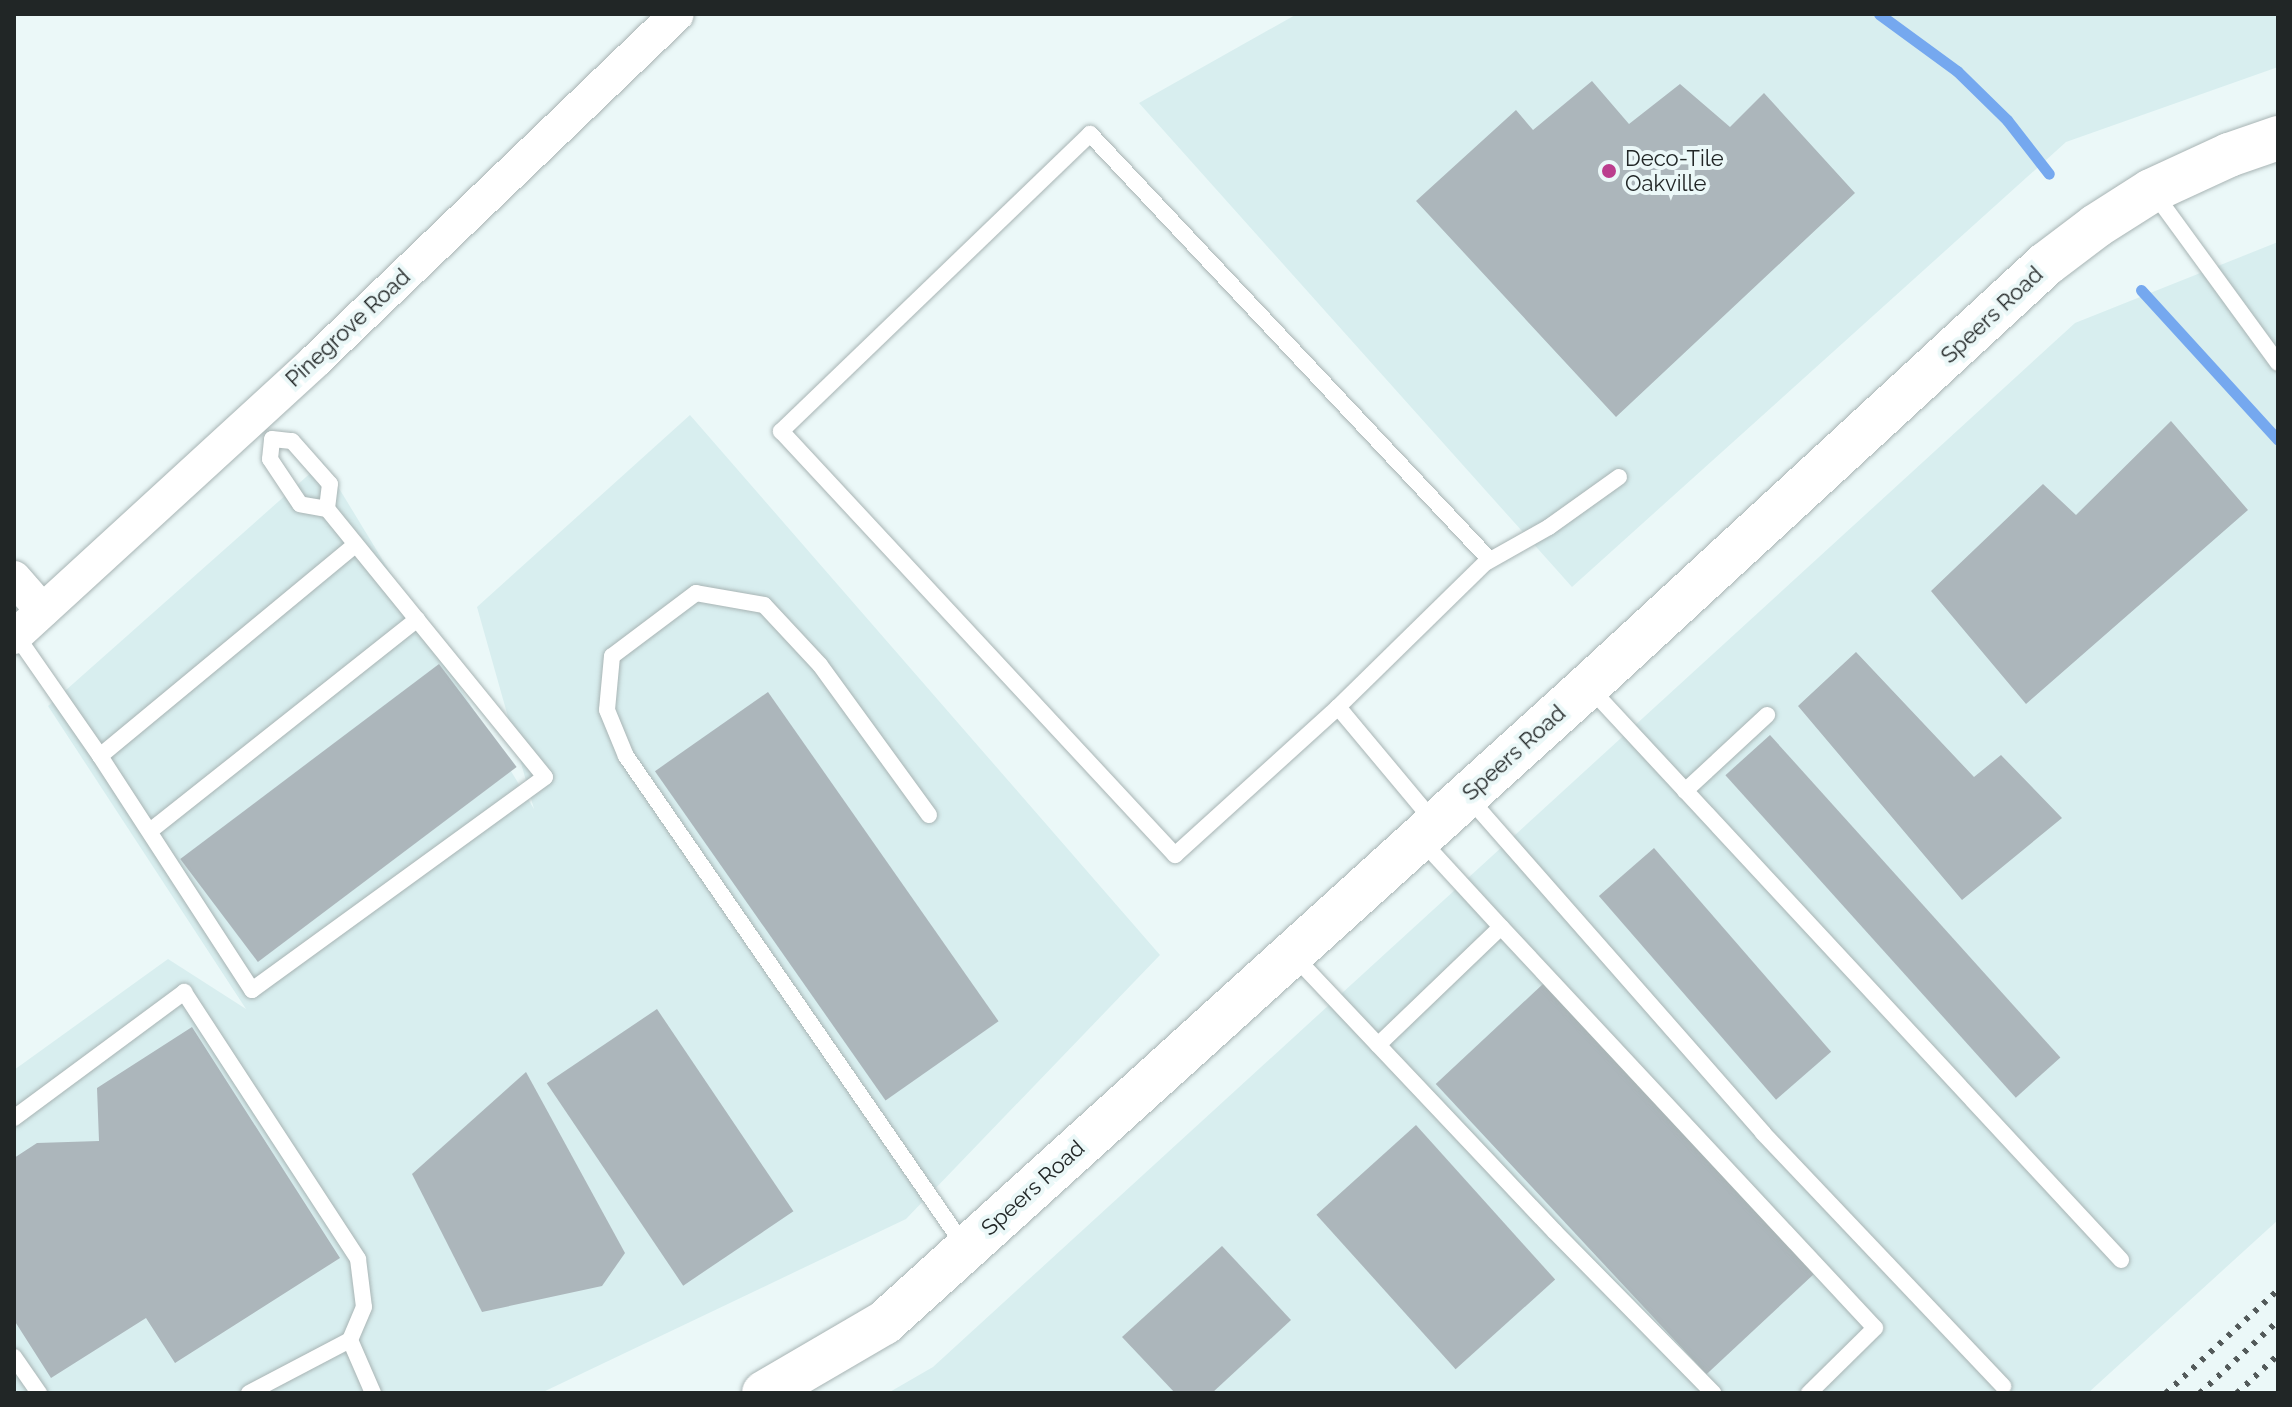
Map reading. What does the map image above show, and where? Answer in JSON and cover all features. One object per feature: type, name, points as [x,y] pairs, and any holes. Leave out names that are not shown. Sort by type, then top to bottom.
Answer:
[{"type":"main road","name":"Speers Road","points":[[791,1382],[884,1323],[1588,686],[2046,264],[2096,226],[2151,191],[2229,155],[2278,138]]},
{"type":"street","name":"Pinegrove Road","points":[[15,636],[42,610],[263,428],[677,14]]},
{"type":"street","points":[[14,578],[42,610]]},
{"type":"lane","points":[[1487,562],[1489,559],[1090,134],[781,431],[1175,855],[1338,707],[1487,562],[1549,527],[1619,477]]},
{"type":"lane","points":[[2151,191],[2278,363]]},
{"type":"lane","points":[[263,428],[292,441],[330,484],[327,509]]},
{"type":"lane","points":[[15,636],[100,756],[252,990],[545,777],[327,509],[300,504],[270,459],[263,428]]},
{"type":"lane","points":[[100,756],[355,545]]},
{"type":"lane","points":[[929,815],[820,665],[764,605],[696,593],[612,656],[607,710],[626,756],[966,1249]]},
{"type":"lane","points":[[150,831],[417,619]]},
{"type":"lane","points":[[1588,686],[2121,1260]]},
{"type":"lane","points":[[1338,707],[1501,927],[1875,1328],[1809,1393]]},
{"type":"lane","points":[[1685,791],[1767,715]]},
{"type":"lane","points":[[1467,796],[1763,1133],[2003,1386]]},
{"type":"lane","points":[[1378,1045],[1501,927]]},
{"type":"lane","points":[[1292,953],[1713,1393]]},
{"type":"lane","points":[[14,1118],[184,992],[358,1259],[364,1307],[350,1340],[249,1393]]},
{"type":"lane","points":[[350,1340],[373,1393]]},
{"type":"lane","points":[[14,1357],[39,1393]]},
{"type":"shaded area","points":[[1297,14],[2278,14],[2278,67],[2066,142],[1572,587],[1139,103]]},
{"type":"shaded area","points":[[2278,242],[2278,1220],[2088,1393],[888,1393],[933,1367],[2075,323]]},
{"type":"shaded area","points":[[690,415],[1160,955],[906,1219],[541,1393],[14,1393],[14,1070],[168,959],[246,1009],[48,706],[323,462],[534,809],[477,607]]},
{"type":"building","points":[[1592,81],[1629,124],[1680,84],[1730,127],[1764,93],[1855,193],[1616,417],[1416,201],[1516,110],[1533,130]]},
{"type":"building","points":[[2171,421],[2248,510],[2026,704],[1931,591],[2043,484],[2076,515]]},
{"type":"building","points":[[1856,652],[1974,777],[2001,755],[2062,818],[1962,900],[1798,706]]},
{"type":"building","points":[[439,664],[517,767],[258,962],[180,859]]},
{"type":"building","points":[[768,692],[999,1021],[886,1100],[655,771]]},
{"type":"building","points":[[1770,735],[2060,1058],[2016,1098],[1725,775]]},
{"type":"building","points":[[1654,848],[1831,1052],[1776,1100],[1599,896]]},
{"type":"building","points":[[1544,983],[1815,1273],[1707,1374],[1436,1084]]},
{"type":"building","points":[[657,1009],[793,1211],[683,1286],[547,1083]]},
{"type":"building","points":[[192,1027],[340,1258],[175,1363],[146,1318],[51,1378],[14,1320],[14,1158],[37,1143],[99,1141],[97,1088]]},
{"type":"building","points":[[526,1072],[625,1253],[602,1286],[482,1312],[412,1174]]},
{"type":"building","points":[[1416,1125],[1555,1280],[1456,1369],[1316,1215]]},
{"type":"building","points":[[1222,1246],[1291,1320],[1212,1393],[1175,1393],[1122,1337]]},
{"type":"waterway","points":[[1879,14],[1957,71],[2007,120],[2049,174]]},
{"type":"waterway","points":[[2141,290],[2278,440]]},
{"type":"railway","points":[[2166,1393],[2278,1290]]},
{"type":"railway","points":[[2200,1393],[2278,1321]]},
{"type":"railway","points":[[2237,1393],[2278,1355]]},
{"type":"place","name":"Deco-Tile Oakville","points":[[1609,171]]}]
